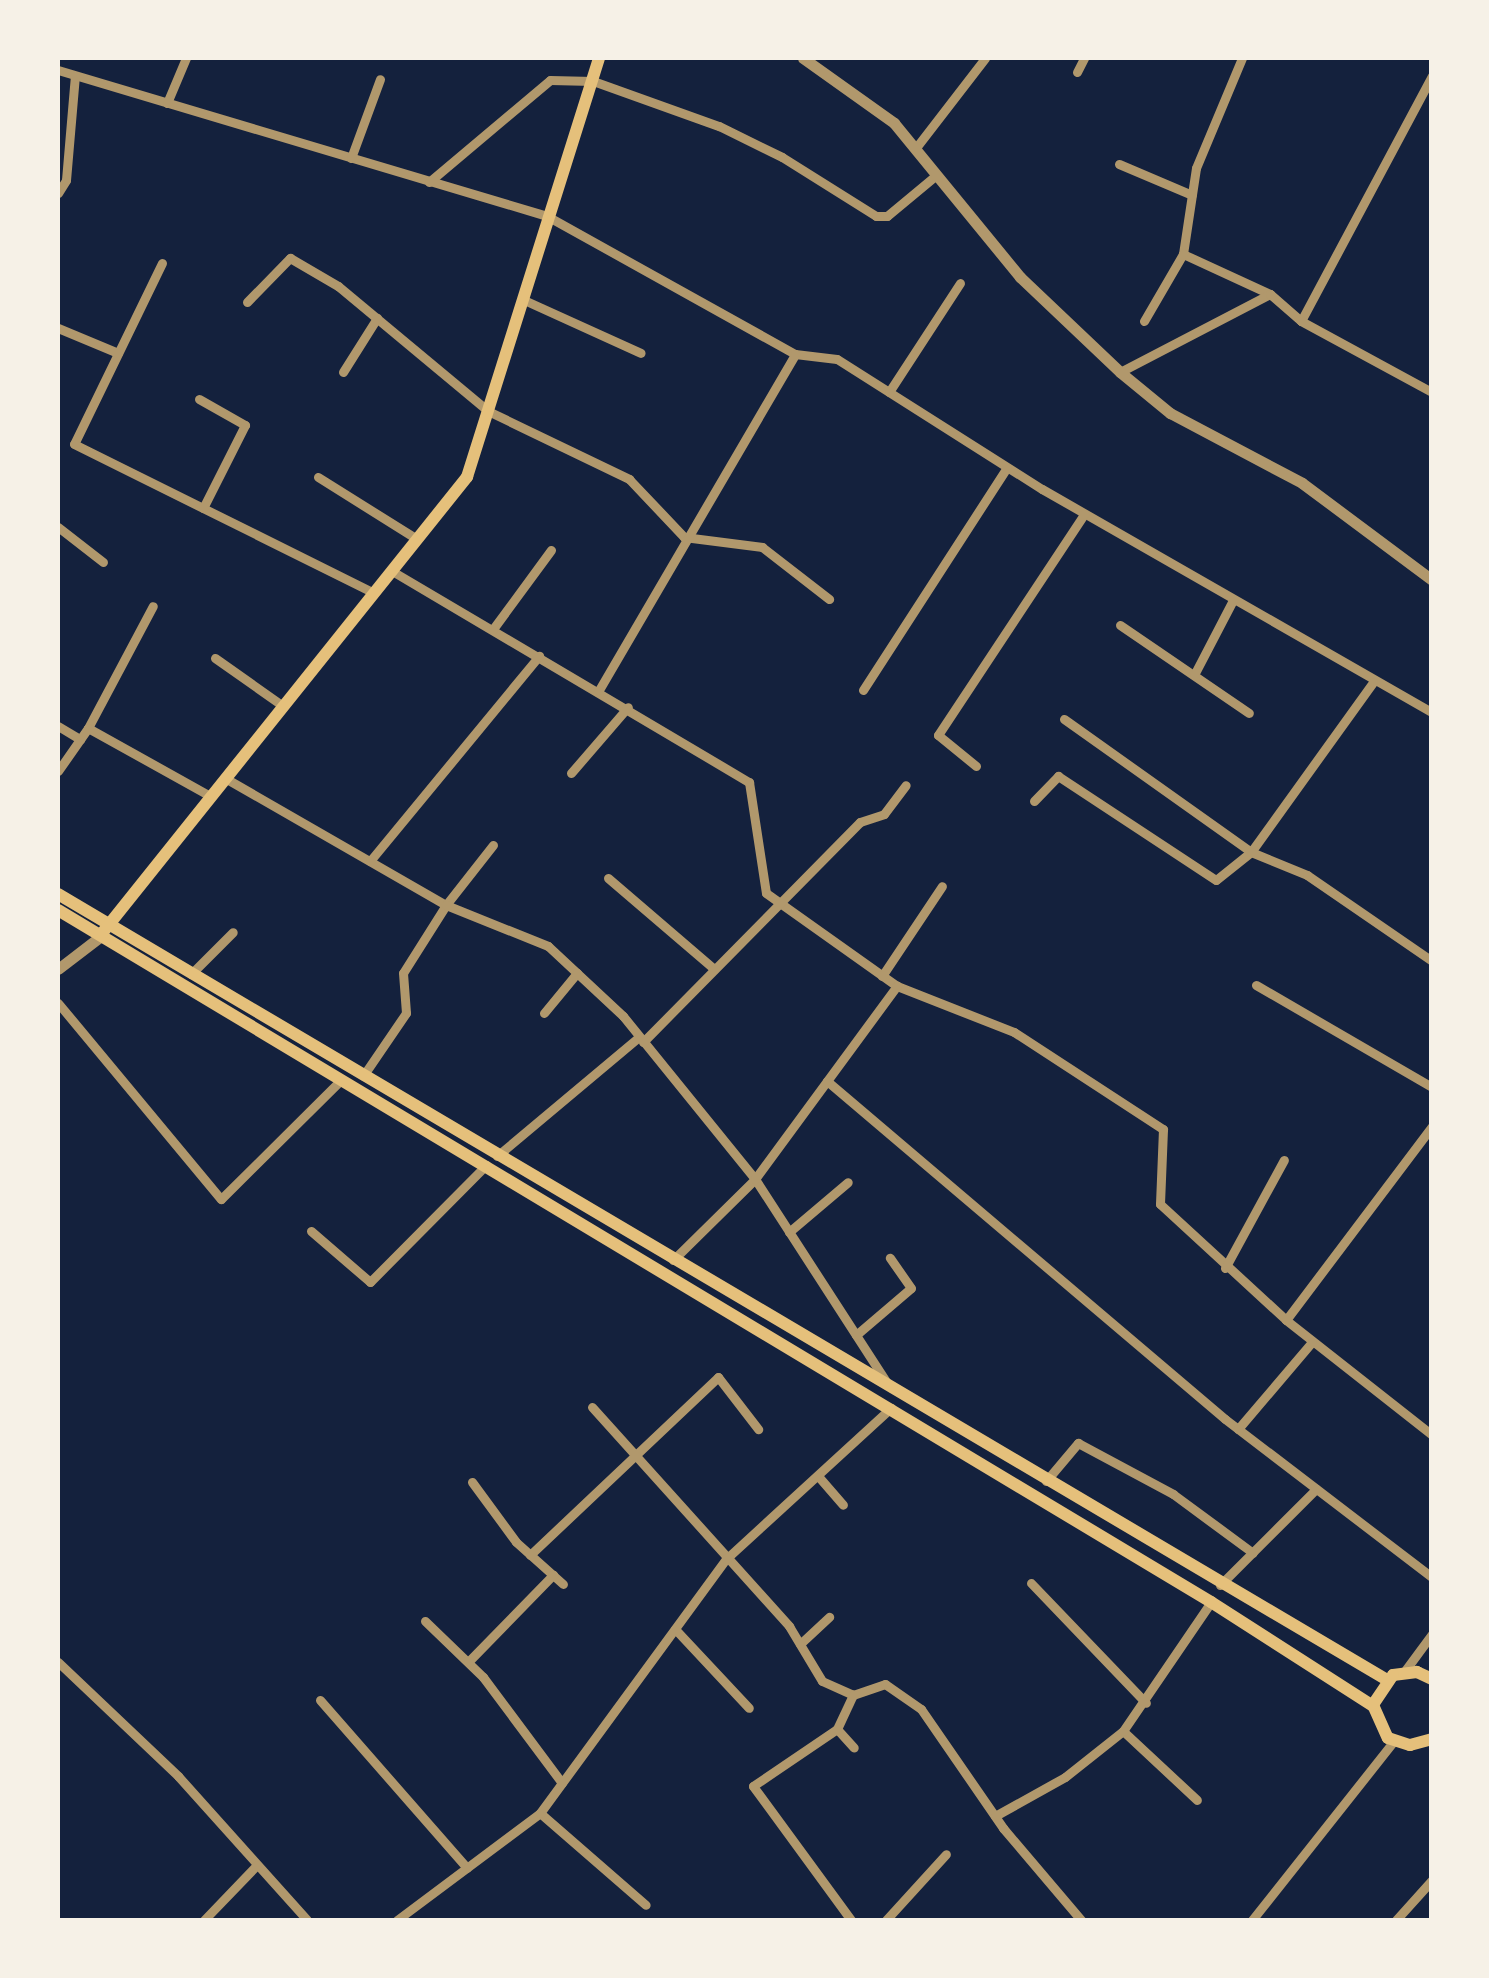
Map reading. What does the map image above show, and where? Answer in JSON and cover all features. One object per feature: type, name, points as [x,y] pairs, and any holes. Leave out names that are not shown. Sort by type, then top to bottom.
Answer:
[{"type":"main road","points":[[104,930],[467,476],[599,58]]},
{"type":"main road","points":[[593,81],[612,58]]},
{"type":"main road","points":[[58,894],[104,930],[342,1080],[492,1160]]},
{"type":"main road","points":[[58,910],[191,974],[363,1076],[492,1160],[669,1266],[1374,1706]]},
{"type":"main road","points":[[669,1266],[891,1390],[1387,1680]]},
{"type":"main road","points":[[1430,1741],[1394,1741],[1379,1728],[1374,1706],[1387,1680],[1404,1672],[1432,1679]]},
{"type":"street","points":[[167,103],[186,58]]},
{"type":"street","points":[[803,58],[894,124],[1020,277],[1170,414],[1302,483],[1432,580]]},
{"type":"street","points":[[914,149],[985,58]]},
{"type":"street","points":[[1077,72],[1084,58]]},
{"type":"street","points":[[1144,321],[1183,254],[1196,168],[1242,58]]},
{"type":"street","points":[[58,70],[547,216],[795,354],[837,358],[1084,514],[1432,712]]},
{"type":"street","points":[[58,193],[75,76]]},
{"type":"street","points":[[1301,321],[1432,76]]},
{"type":"street","points":[[351,158],[380,78]]},
{"type":"street","points":[[429,182],[542,82],[593,81],[735,134],[876,216],[888,216],[934,177]]},
{"type":"street","points":[[1119,164],[1192,195]]},
{"type":"street","points":[[1183,254],[1270,294],[1301,321],[1432,392]]},
{"type":"street","points":[[247,302],[290,258],[378,318],[488,410],[630,478],[684,537],[762,547],[829,599]]},
{"type":"street","points":[[162,263],[74,444],[374,593]]},
{"type":"street","points":[[890,392],[960,282]]},
{"type":"street","points":[[1120,372],[1270,294]]},
{"type":"street","points":[[524,300],[641,353]]},
{"type":"street","points":[[343,372],[378,318]]},
{"type":"street","points":[[58,328],[118,353]]},
{"type":"street","points":[[599,690],[684,537],[795,354]]},
{"type":"street","points":[[198,400],[245,425],[202,508]]},
{"type":"street","points":[[862,690],[1006,467]]},
{"type":"street","points":[[318,477],[417,539]]},
{"type":"street","points":[[976,766],[938,735],[1084,514]]},
{"type":"street","points":[[58,527],[103,562]]},
{"type":"street","points":[[493,629],[551,550]]},
{"type":"street","points":[[392,570],[749,782],[766,893],[897,986],[1014,1032],[1163,1129],[1160,1204],[1286,1320],[1432,1435]]},
{"type":"street","points":[[1194,675],[1233,600]]},
{"type":"street","points":[[58,771],[88,728],[153,606]]},
{"type":"street","points":[[1120,625],[1249,713]]},
{"type":"street","points":[[370,862],[539,656]]},
{"type":"street","points":[[215,658],[282,706]]},
{"type":"street","points":[[1034,801],[1058,776],[1216,880],[1251,852],[1374,682]]},
{"type":"street","points":[[571,772],[628,708]]},
{"type":"street","points":[[1064,719],[1251,852],[1307,875],[1432,961]]},
{"type":"street","points":[[58,726],[80,739]]},
{"type":"street","points":[[88,728],[210,796]]},
{"type":"street","points":[[224,778],[446,905],[548,946],[578,973],[641,1039],[754,1179],[891,1390]]},
{"type":"street","points":[[311,1231],[370,1282],[492,1160],[641,1039],[860,822],[884,814],[906,785]]},
{"type":"street","points":[[363,1076],[406,1014],[403,973],[446,905],[493,845]]},
{"type":"street","points":[[608,878],[714,969]]},
{"type":"street","points":[[882,976],[942,886]]},
{"type":"street","points":[[58,969],[104,930]]},
{"type":"street","points":[[191,974],[233,932]]},
{"type":"street","points":[[544,1013],[578,973]]},
{"type":"street","points":[[1256,985],[1432,1087]]},
{"type":"street","points":[[669,1266],[754,1179],[897,986]]},
{"type":"street","points":[[58,1004],[221,1199],[342,1080]]},
{"type":"street","points":[[827,1082],[1238,1429],[1432,1576]]},
{"type":"street","points":[[1286,1320],[1432,1126]]},
{"type":"street","points":[[1226,1268],[1284,1160]]},
{"type":"street","points":[[789,1232],[848,1182]]},
{"type":"street","points":[[856,1336],[911,1288],[890,1258]]},
{"type":"street","points":[[1238,1429],[1312,1342]]},
{"type":"street","points":[[530,1554],[718,1377],[758,1429]]},
{"type":"street","points":[[592,1407],[638,1452],[800,1644],[822,1681],[854,1695],[885,1684],[922,1709],[995,1816],[1081,1920]]},
{"type":"street","points":[[397,1920],[540,1812],[726,1559],[892,1408]]},
{"type":"street","points":[[1046,1481],[1078,1443],[1173,1494],[1252,1553]]},
{"type":"street","points":[[818,1476],[842,1505]]},
{"type":"street","points":[[472,1482],[530,1554],[562,1584]]},
{"type":"street","points":[[1220,1585],[1316,1489]]},
{"type":"street","points":[[468,1662],[553,1575]]},
{"type":"street","points":[[1031,1583],[1146,1703]]},
{"type":"street","points":[[995,1816],[1065,1777],[1123,1731],[1146,1703],[1211,1602]]},
{"type":"street","points":[[800,1644],[830,1617]]},
{"type":"street","points":[[425,1621],[468,1662],[562,1783]]},
{"type":"street","points":[[675,1629],[749,1708]]},
{"type":"street","points":[[1404,1672],[1432,1634]]},
{"type":"street","points":[[58,1662],[178,1776],[307,1920]]},
{"type":"street","points":[[850,1920],[753,1786],[837,1729],[854,1695]]},
{"type":"street","points":[[320,1700],[467,1868]]},
{"type":"street","points":[[837,1729],[854,1748]]},
{"type":"street","points":[[1123,1731],[1196,1800]]},
{"type":"street","points":[[1252,1920],[1394,1741]]},
{"type":"street","points":[[540,1812],[646,1905]]},
{"type":"street","points":[[886,1920],[946,1854]]},
{"type":"street","points":[[204,1920],[257,1864]]},
{"type":"street","points":[[1396,1920],[1432,1880]]}]
